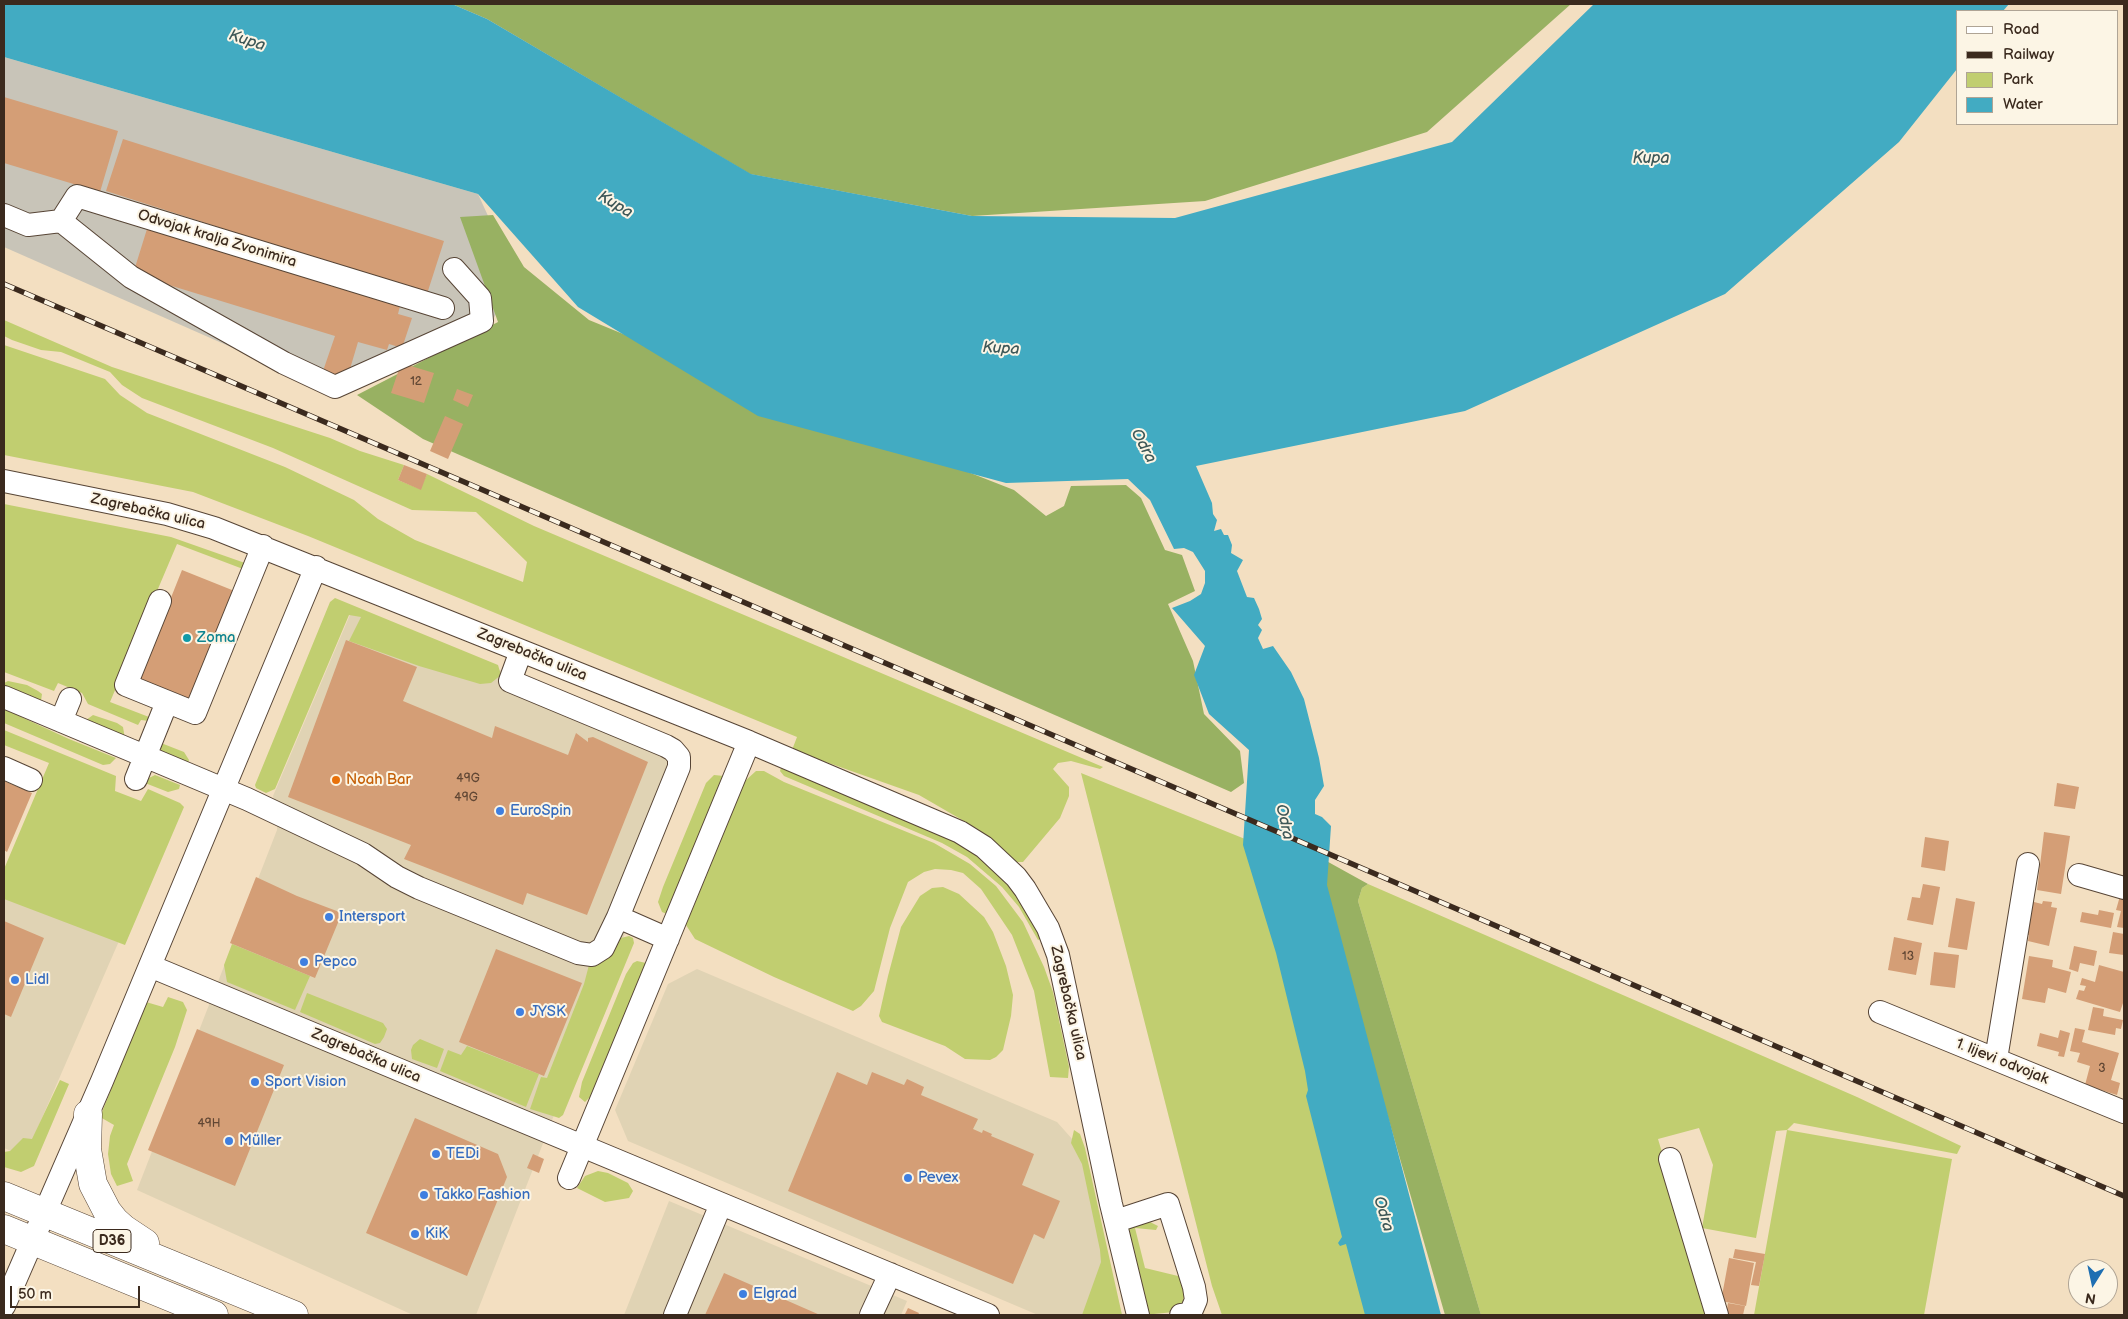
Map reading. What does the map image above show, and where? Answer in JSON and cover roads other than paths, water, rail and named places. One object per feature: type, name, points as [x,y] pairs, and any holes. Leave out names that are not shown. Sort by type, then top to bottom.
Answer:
[{"type":"main road","points":[[88,1114],[86,1133],[89,1166],[94,1184],[107,1211],[124,1229],[179,1268]]},
{"type":"main road","name":"D36","points":[[4,1196],[294,1315]]},
{"type":"main road","name":"D36","points":[[4,1229],[214,1315]]},
{"type":"street","name":"Odvojak kralja Zvonimira","points":[[61,221],[77,196],[443,308]]},
{"type":"street","points":[[4,215],[28,225],[61,221],[131,278],[284,363],[335,386],[482,321],[480,298],[454,269]]},
{"type":"street","name":"Zagrebačka ulica","points":[[4,482],[192,520],[263,546],[749,742],[960,832],[984,848],[1016,877],[1025,889],[1048,928],[1062,968],[1138,1315]]},
{"type":"street","points":[[160,601],[126,685],[195,713],[263,546]]},
{"type":"street","points":[[4,1306],[88,1114],[316,568]]},
{"type":"street","points":[[4,697],[224,788],[363,854],[397,877],[419,888],[578,953],[592,955],[603,948],[618,918],[679,767],[679,758],[674,750],[666,746],[510,681],[521,651]]},
{"type":"street","points":[[61,721],[70,699]]},
{"type":"street","points":[[136,778],[167,702]]},
{"type":"street","points":[[568,1178],[749,742]]},
{"type":"street","points":[[4,768],[31,780]]},
{"type":"street","points":[[1996,1059],[2028,864]]},
{"type":"street","points":[[2079,876],[2124,888]]},
{"type":"street","points":[[618,918],[668,939]]},
{"type":"street","name":"Zagrebačka ulica","points":[[150,966],[988,1315]]},
{"type":"street","name":"1. lijevi odvojak","points":[[1880,1012],[2124,1112]]},
{"type":"street","points":[[1670,1159],[1717,1315]]},
{"type":"street","points":[[675,1315],[720,1204]]},
{"type":"street","points":[[1116,1221],[1168,1204],[1194,1287],[1196,1300],[1190,1314],[1181,1315]]},
{"type":"street","points":[[871,1315],[890,1274]]},
{"type":"water","name":"Kupa","points":[[4,4],[452,4],[487,19],[751,174],[972,216],[1175,218],[1452,142],[1594,4],[2009,4],[2004,10],[1956,10],[1956,70],[1899,142],[1725,294],[1465,411],[1196,466],[1212,503],[1213,514],[1217,520],[1214,531],[1221,529],[1224,535],[1228,535],[1232,545],[1231,553],[1243,560],[1237,571],[1247,597],[1254,598],[1259,609],[1262,619],[1258,625],[1262,630],[1258,638],[1263,649],[1273,646],[1291,672],[1304,699],[1324,786],[1315,800],[1315,814],[1322,817],[1331,826],[1327,885],[1441,1315],[1365,1315],[1346,1244],[1340,1246],[1338,1243],[1342,1237],[1306,1096],[1308,1090],[1305,1071],[1276,953],[1243,845],[1249,750],[1209,714],[1194,675],[1205,646],[1172,608],[1190,601],[1201,594],[1205,583],[1205,571],[1193,552],[1184,548],[1174,549],[1150,500],[1128,479],[1006,483],[758,416],[578,307],[478,194],[4,57]]},
{"type":"railway","points":[[4,284],[2124,1196]]},
{"type":"place","name":"Zoma","points":[[187,638]]},
{"type":"place","name":"Noah Bar","points":[[336,780]]},
{"type":"place","name":"EuroSpin","points":[[500,811]]},
{"type":"place","name":"Intersport","points":[[329,917]]},
{"type":"place","name":"Pepco","points":[[304,962]]},
{"type":"place","name":"Lidl","points":[[15,980]]},
{"type":"place","name":"JYSK","points":[[520,1012]]},
{"type":"place","name":"Sport Vision","points":[[255,1082]]},
{"type":"place","name":"Müller","points":[[229,1141]]},
{"type":"place","name":"TEDi","points":[[436,1154]]},
{"type":"place","name":"Pevex","points":[[908,1178]]},
{"type":"place","name":"Takko Fashion","points":[[424,1195]]},
{"type":"place","name":"KiK","points":[[415,1234]]},
{"type":"place","name":"Elgrad","points":[[743,1294]]},
{"type":"water label","name":"Odra","points":[[1143,446]]},
{"type":"water label","name":"Odra","points":[[1284,822]]},
{"type":"water label","name":"Odra","points":[[1383,1214]]}]
